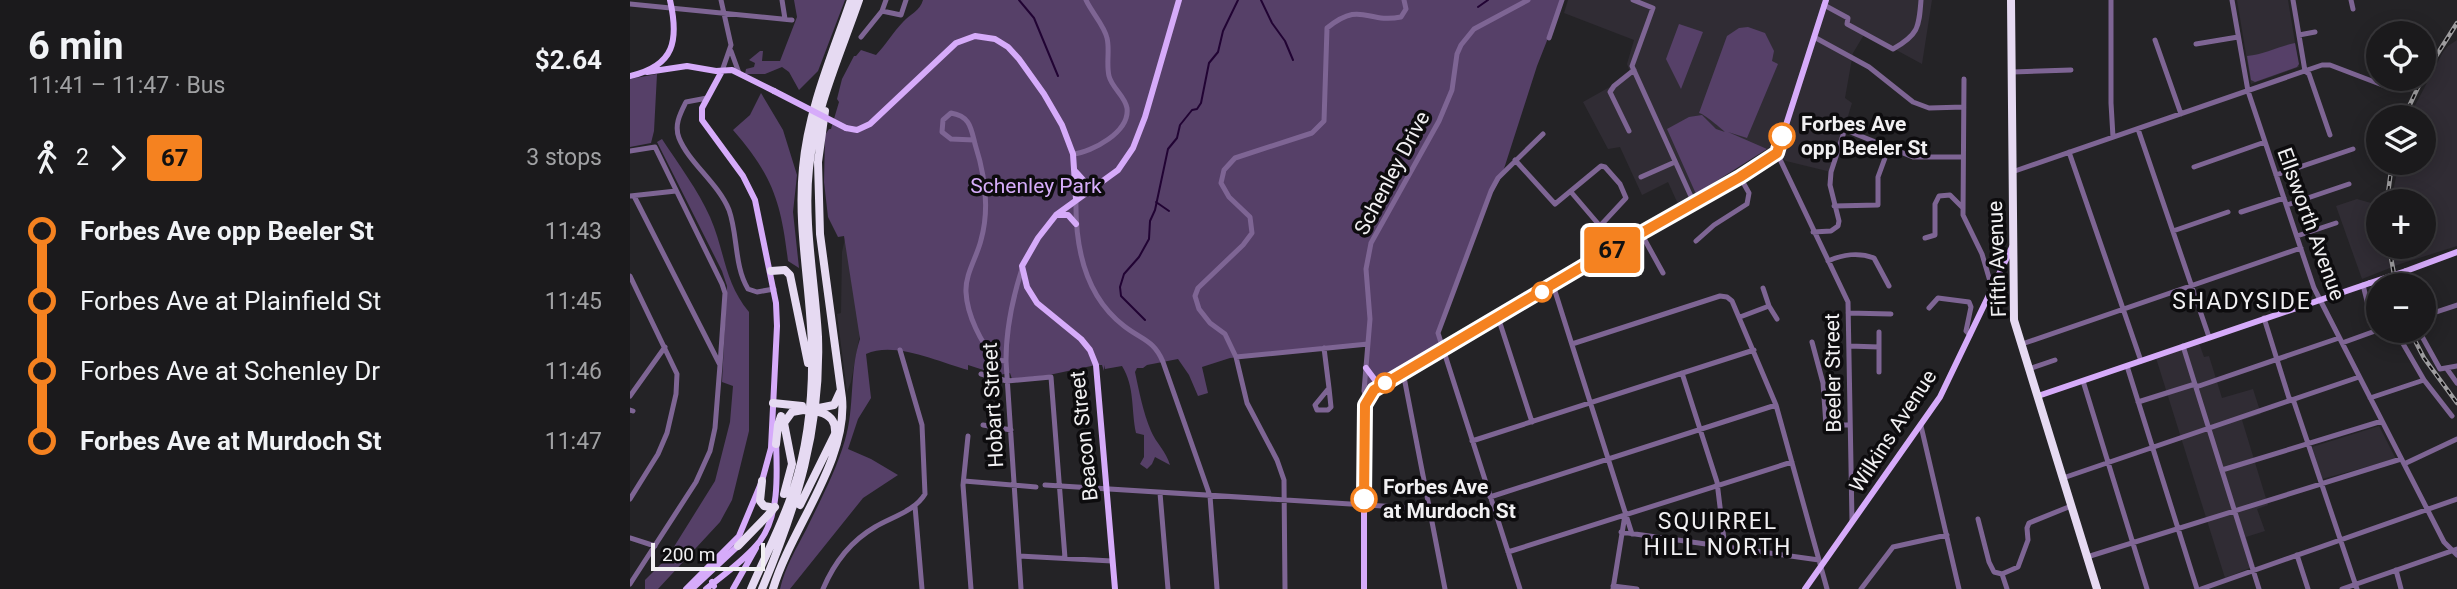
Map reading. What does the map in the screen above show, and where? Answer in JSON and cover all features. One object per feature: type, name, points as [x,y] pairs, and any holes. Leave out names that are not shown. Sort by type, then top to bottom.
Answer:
[{"type":"highway","points":[[751,589],[787,506],[802,456],[811,389],[811,334],[801,209],[803,168],[814,108],[851,0]]},
{"type":"highway","points":[[784,536],[805,471],[817,389],[817,334],[807,209],[810,158],[820,109],[859,0]]},
{"type":"highway","name":"Fifth Avenue","points":[[2011,0],[2014,320],[2097,589]]},
{"type":"highway","points":[[773,589],[782,563],[836,447],[843,413],[822,248],[818,162],[823,116],[848,30]]},
{"type":"highway","points":[[771,271],[785,270],[791,278],[811,389]]},
{"type":"highway","points":[[819,410],[834,405],[841,390]]},
{"type":"highway","points":[[762,589],[784,536],[835,434],[835,425],[831,418],[819,410],[773,403]]},
{"type":"highway","points":[[776,444],[781,417],[801,407]]},
{"type":"highway","points":[[784,495],[792,464],[784,423],[792,412],[801,407]]},
{"type":"highway","points":[[738,546],[784,495],[802,456]]},
{"type":"highway","points":[[762,481],[760,500],[764,506],[771,509]]},
{"type":"main road","points":[[648,72],[659,65],[669,53],[676,26],[670,0]]},
{"type":"main road","name":"Hobart Street","points":[[1023,266],[1038,238],[1056,215],[1118,170],[1137,141],[1179,0]]},
{"type":"main road","points":[[1363,589],[1364,413],[1367,399],[1374,390],[1777,153],[1825,2]]},
{"type":"main road","points":[[630,76],[693,66],[730,70],[846,128],[860,130],[894,103],[951,46],[965,38],[985,36],[1008,47],[1028,72],[1062,125],[1076,170],[1076,199]]},
{"type":"main road","points":[[669,53],[674,68]]},
{"type":"main road","points":[[685,589],[737,540],[762,481],[771,448],[778,315],[760,216],[750,188],[704,125],[701,115],[722,71]]},
{"type":"main road","points":[[1076,170],[1085,182],[1101,183]]},
{"type":"main road","points":[[1056,215],[1068,215],[1076,224]]},
{"type":"main road","name":"Wilkins Avenue","points":[[1805,589],[1820,563],[1852,524],[1941,397],[2013,245]]},
{"type":"main road","points":[[2400,273],[2457,252]]},
{"type":"main road","name":"Beacon Street","points":[[1023,266],[1027,287],[1037,303],[1081,339],[1090,350],[1096,365],[1115,589]]},
{"type":"main road","points":[[2038,396],[2366,284]]},
{"type":"main road","points":[[1366,368],[1375,380],[1388,381]]},
{"type":"main road","points":[[733,589],[769,525],[775,505],[776,444],[773,403]]},
{"type":"main road","points":[[711,584],[747,531],[752,505]]},
{"type":"main road","points":[[692,589],[711,584],[762,539]]},
{"type":"street","points":[[721,0],[731,39],[731,51],[739,73]]},
{"type":"street","points":[[630,4],[789,19],[782,0]]},
{"type":"street","points":[[861,37],[882,11],[886,0]]},
{"type":"street","points":[[882,11],[901,15],[906,0]]},
{"type":"street","points":[[1073,155],[1093,149],[1107,140],[1124,122],[1127,111],[1124,100],[1109,78],[1108,38],[1086,0]]},
{"type":"street","points":[[1285,589],[1285,500],[1277,460],[1247,403],[1236,357],[1225,334],[1210,323],[1199,309],[1195,296],[1198,288],[1244,245],[1252,233],[1250,217],[1229,197],[1222,183],[1224,170],[1235,158],[1312,133],[1324,121],[1327,28],[1341,13],[1357,10],[1401,17],[1406,9],[1404,0]]},
{"type":"street","name":"Schenley Drive","points":[[1367,399],[1364,394],[1370,307],[1366,269],[1371,243],[1439,121],[1452,90],[1457,54],[1461,45],[1474,29],[1528,0]]},
{"type":"street","points":[[1549,38],[1562,0]]},
{"type":"street","points":[[1633,0],[1653,8],[1632,66],[1694,203]]},
{"type":"street","points":[[1825,2],[1848,18],[1847,24],[1893,49],[1910,40],[1917,29],[1921,0]]},
{"type":"street","points":[[2111,0],[2113,137]]},
{"type":"street","name":"Ellsworth Avenue","points":[[2232,0],[2248,90],[2320,300],[2444,542],[2455,551]]},
{"type":"street","points":[[2292,0],[2305,71],[2309,74],[2330,135]]},
{"type":"street","points":[[2351,0],[2353,9]]},
{"type":"street","points":[[2299,35],[2315,32]]},
{"type":"street","points":[[1814,37],[1868,67],[1913,102],[1929,108],[1964,107]]},
{"type":"street","points":[[2196,44],[2238,37]]},
{"type":"street","points":[[2155,40],[2181,114]]},
{"type":"street","points":[[722,71],[731,51]]},
{"type":"street","points":[[2012,172],[2305,71],[2330,65],[2366,79]]},
{"type":"street","points":[[1629,131],[1611,90],[1634,70]]},
{"type":"street","points":[[2012,72],[2071,70]]},
{"type":"street","points":[[1964,79],[1962,208],[1966,224],[1982,254],[1992,288]]},
{"type":"street","points":[[707,98],[686,102],[678,117],[678,137],[721,195],[728,209],[745,284],[751,292],[774,289]]},
{"type":"street","points":[[974,140],[951,139],[942,132],[943,120],[951,113],[967,119],[974,140],[985,176],[982,239],[967,280],[966,292],[969,311],[990,353],[996,360],[1006,361]]},
{"type":"street","points":[[2138,129],[2209,337]]},
{"type":"street","points":[[1813,232],[1838,226],[1839,221],[1830,193],[1831,172],[1844,132],[1848,131],[1913,157],[1962,157]]},
{"type":"street","points":[[1520,589],[1438,333],[1480,218],[1499,178],[1544,134]]},
{"type":"street","points":[[2194,167],[2265,142]]},
{"type":"street","points":[[630,151],[655,147],[725,293],[715,428],[710,451],[696,482],[630,584]]},
{"type":"street","points":[[1834,206],[1878,205],[1878,177],[1889,147]]},
{"type":"street","points":[[2276,175],[2353,149]]},
{"type":"street","points":[[2069,152],[2141,361]]},
{"type":"street","name":"Beeler Street","points":[[1777,153],[1848,302],[1852,524]]},
{"type":"street","points":[[1515,160],[1553,204],[1558,203],[1601,166],[1605,167],[1620,184],[1626,198],[1589,234]]},
{"type":"street","points":[[1641,177],[1675,162]]},
{"type":"street","points":[[1696,241],[1714,225],[1747,204],[1749,193],[1740,177]]},
{"type":"street","points":[[2287,205],[2349,184]]},
{"type":"street","points":[[677,191],[632,196],[720,365]]},
{"type":"street","points":[[1571,192],[1600,226]]},
{"type":"street","points":[[1925,238],[1933,238],[1935,235],[1935,204],[1940,197],[1950,195],[1962,208]]},
{"type":"street","points":[[2241,212],[2284,198]]},
{"type":"street","points":[[1076,199],[1076,224],[1086,278],[1110,314],[1126,328],[1153,344],[1163,362],[1210,496],[1217,589]]},
{"type":"street","points":[[2173,230],[2228,212]]},
{"type":"street","points":[[2297,236],[2336,223]]},
{"type":"street","points":[[1641,233],[1663,273]]},
{"type":"street","points":[[2022,344],[2301,248]]},
{"type":"street","points":[[1828,261],[1847,254],[1864,254],[1874,258],[1889,286]]},
{"type":"street","name":"Hobart Street","points":[[1021,589],[1006,337],[1011,303],[1023,266]]},
{"type":"street","points":[[630,276],[677,374],[671,421],[658,454],[630,499]]},
{"type":"street","points":[[1553,285],[1632,534]]},
{"type":"street","points":[[1763,288],[1777,319]]},
{"type":"street","points":[[1572,344],[1720,296],[1732,301],[1776,405],[1827,589]]},
{"type":"street","points":[[1929,308],[1938,298],[1969,302],[1971,307],[1966,331],[1970,335]]},
{"type":"street","points":[[2436,312],[2457,305]]},
{"type":"street","points":[[1740,317],[1769,306]]},
{"type":"street","points":[[1848,313],[1891,314]]},
{"type":"street","points":[[1498,317],[1532,422]]},
{"type":"street","points":[[2264,318],[2356,587]]},
{"type":"street","points":[[1879,332],[1879,372]]},
{"type":"street","points":[[2138,402],[2366,333]]},
{"type":"street","points":[[1812,342],[1823,383],[1826,425],[1850,425]]},
{"type":"street","points":[[2403,343],[2424,380],[2452,416]]},
{"type":"street","points":[[2426,343],[2457,383]]},
{"type":"street","points":[[1236,357],[1368,344]]},
{"type":"street","points":[[1849,346],[1879,347]]},
{"type":"street","points":[[2183,346],[2259,589]]},
{"type":"street","points":[[630,396],[665,347]]},
{"type":"street","points":[[1324,348],[1329,388]]},
{"type":"street","points":[[823,589],[836,564],[859,539],[921,502],[926,488],[922,425],[900,350]]},
{"type":"street","points":[[1472,440],[1754,350]]},
{"type":"street","points":[[2029,369],[2055,360]]},
{"type":"street","points":[[2127,366],[2199,589],[2457,499]]},
{"type":"street","points":[[2445,370],[2457,366]]},
{"type":"street","points":[[1403,372],[1445,589]]},
{"type":"street","points":[[1682,373],[1718,485],[1725,548]]},
{"type":"street","points":[[981,374],[1007,381],[1051,377],[1065,558]]},
{"type":"street","points":[[2063,478],[2359,377]]},
{"type":"street","points":[[2370,398],[2424,380]]},
{"type":"street","points":[[2084,381],[2147,589]]},
{"type":"street","points":[[1490,497],[1776,405]]},
{"type":"street","points":[[2222,470],[2382,421]]},
{"type":"street","points":[[983,425],[1011,430]]},
{"type":"street","points":[[1921,426],[1959,589]]},
{"type":"street","points":[[968,436],[964,481],[971,589]]},
{"type":"street","points":[[2087,557],[2402,461],[2457,439]]},
{"type":"street","points":[[1508,552],[1792,462]]},
{"type":"street","points":[[964,481],[1036,487]]},
{"type":"street","points":[[1045,485],[1495,513]]},
{"type":"street","points":[[1160,494],[1168,589]]},
{"type":"street","points":[[915,506],[922,589]]},
{"type":"street","points":[[1978,519],[1989,562],[1994,572],[2002,574],[2018,567],[2028,540],[2026,528],[2029,523],[2071,506]]},
{"type":"street","points":[[1625,515],[1613,588],[1637,589]]},
{"type":"street","points":[[1621,532],[1820,563]]},
{"type":"street","points":[[1861,589],[1893,547],[1947,535]]},
{"type":"street","points":[[630,538],[655,547]]},
{"type":"street","points":[[2342,589],[2356,587],[2396,570],[2455,551]]},
{"type":"street","points":[[1019,555],[1112,561]]},
{"type":"street","points":[[2297,555],[2308,589]]},
{"type":"street","points":[[2396,570],[2401,589]]},
{"type":"street","points":[[2002,574],[2007,589]]},
{"type":"shaded area","points":[[1568,0],[1932,0],[1922,64],[1865,33],[1853,53],[1845,98],[1852,103],[1831,172],[1786,161],[1767,149],[1678,204],[1668,182],[1642,195],[1620,147],[1608,149],[1583,102],[1631,75],[1627,64],[1634,40],[1564,13]]},
{"type":"shaded area","points":[[2237,0],[2288,0],[2299,67],[2251,84]]},
{"type":"shaded area","points":[[2457,40],[2457,246],[2436,253],[2436,189],[2394,189],[2396,175],[2436,175],[2436,105],[2415,105],[2423,91],[2436,91],[2436,65],[2448,46]]},
{"type":"shaded area","points":[[2357,199],[2366,202],[2366,259],[2416,259],[2377,273],[2366,273],[2366,277],[2362,279],[2336,206]]},
{"type":"shaded area","points":[[846,234],[862,323],[847,392],[837,314],[841,313],[842,252]]},
{"type":"shaded area","points":[[2199,343],[2204,357],[2209,356],[2222,398],[2253,389],[2261,414],[2242,420],[2268,505],[2257,509],[2265,531],[2246,537],[2255,566],[2225,578],[2156,358]]},
{"type":"shaded area","points":[[2379,426],[2396,459],[2322,479],[2312,447]]},
{"type":"green space","points":[[794,0],[845,0],[818,71],[799,90],[789,72],[782,67],[765,74],[745,74],[746,69],[754,67],[755,63],[749,60],[760,51],[763,51],[762,61],[780,61],[797,17]]},
{"type":"green space","name":"Schenley Park","points":[[923,0],[1563,0],[1537,66],[1501,178],[1488,199],[1438,333],[1443,348],[1380,386],[1367,399],[1364,394],[1368,344],[1230,358],[1202,367],[1208,393],[1198,396],[1178,359],[1137,368],[1135,372],[1148,424],[1170,465],[1155,457],[1147,469],[1140,464],[1144,457],[1144,435],[1136,433],[1131,390],[1122,366],[1105,369],[1104,365],[1104,371],[1102,365],[1096,365],[1049,375],[1012,379],[1010,373],[999,375],[968,365],[968,370],[903,351],[877,351],[866,354],[871,398],[858,419],[848,449],[898,475],[863,498],[790,589],[780,589],[841,452],[848,428],[854,364],[860,339],[844,236],[838,237],[828,217],[824,182],[825,135],[831,129],[842,79],[854,56],[861,50],[876,55],[899,26],[920,7]]},
{"type":"green space","points":[[1679,24],[1703,32],[1681,89],[1666,59]]},
{"type":"green space","points":[[1748,27],[1765,33],[1774,51],[1772,61],[1778,64],[1747,138],[1728,132],[1767,149],[1696,194],[1667,129],[1689,117],[1702,115],[1716,129],[1725,132],[1708,118],[1699,113],[1727,36],[1739,28]]},
{"type":"green space","points":[[2295,43],[2299,64],[2297,67],[2255,82],[2251,80],[2247,56]]},
{"type":"green space","points":[[657,74],[651,143],[630,147],[630,79]]},
{"type":"green space","points":[[761,93],[783,130],[797,175],[793,212],[799,268],[788,261],[778,206],[766,176],[733,130],[750,115]]},
{"type":"green space","points":[[662,139],[705,207],[734,289],[749,312],[749,431],[732,500],[720,522],[658,589],[645,589],[645,580],[667,558],[715,481],[730,422],[733,386],[722,382],[727,286],[657,142]]},
{"type":"waterway","points":[[1019,0],[1034,18],[1058,76]]},
{"type":"waterway","points":[[1145,320],[1121,296],[1120,287],[1124,274],[1139,257],[1149,239],[1150,221],[1155,210],[1168,149],[1177,138],[1180,125],[1201,103],[1209,63],[1218,52],[1223,31],[1238,0]]},
{"type":"waterway","points":[[1261,0],[1293,60]]},
{"type":"waterway","points":[[1478,7],[1488,0]]},
{"type":"waterway","points":[[1156,202],[1169,211]]},
{"type":"railway","points":[[2436,56],[2457,23]]},
{"type":"railway","points":[[2410,105],[2416,91]]},
{"type":"railway","points":[[2389,189],[2390,175]]},
{"type":"railway","points":[[2391,259],[2394,273]]},
{"type":"railway","points":[[2416,343],[2457,403]]},
{"type":"bus line","name":"67","points":[[1364,499],[1364,413],[1367,399],[1374,390],[1740,177],[1777,153],[1782,136]]},
{"type":"place","name":"Forbes Ave opp Beeler St","points":[[1782,136]]},
{"type":"place","name":"Forbes Ave at Murdoch St","points":[[1364,499]]},
{"type":"district","name":"SHADYSIDE","points":[[2242,301]]},
{"type":"district","name":"SQUIRREL HILL NORTH","points":[[1718,534]]}]
